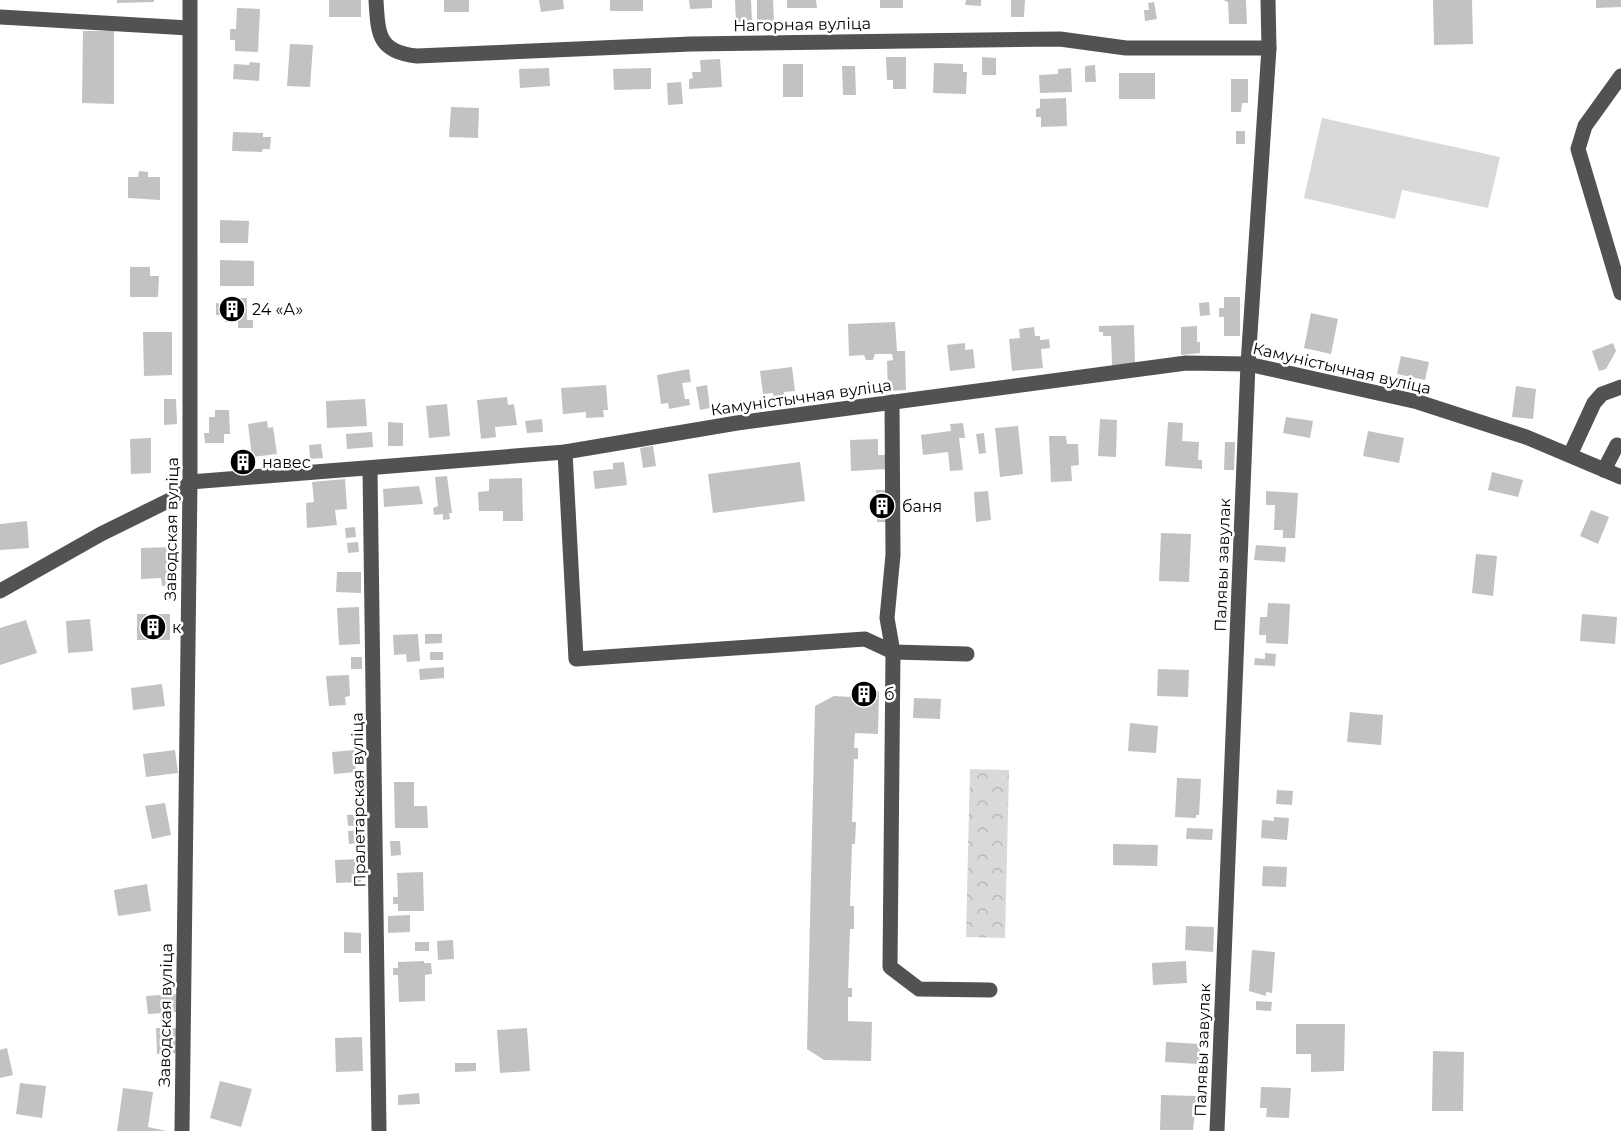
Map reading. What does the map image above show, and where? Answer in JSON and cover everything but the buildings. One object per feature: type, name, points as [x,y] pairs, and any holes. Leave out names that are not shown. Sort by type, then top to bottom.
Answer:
[{"type":"street","name":"Заводская вуліца","points":[[182,1131],[190,482],[190,0]]},
{"type":"street","name":"Нагорная вуліца","points":[[376,0],[378,31],[385,44],[400,54],[417,56],[691,44],[1060,39],[1126,48],[1269,48]]},
{"type":"street","name":"Палявы завулак","points":[[1217,1131],[1248,364],[1269,48],[1268,0]]},
{"type":"street","points":[[0,16],[189,28]]},
{"type":"street","points":[[1621,76],[1585,126],[1578,149],[1621,292]]},
{"type":"street","name":"Камуністычная вуліца","points":[[190,482],[565,452],[737,423],[1186,363],[1248,364],[1418,402],[1526,437],[1621,477]]},
{"type":"street","points":[[1570,455],[1594,403],[1602,394],[1621,387]]},
{"type":"street","points":[[892,402],[893,555],[886,618],[893,652],[890,967],[920,989],[990,990]]},
{"type":"street","points":[[1604,470],[1617,445]]},
{"type":"street","points":[[565,452],[576,659],[865,639],[893,652],[967,654]]},
{"type":"street","name":"Пралетарская вуліца","points":[[370,469],[379,1131]]},
{"type":"street","points":[[0,591],[101,534],[178,496],[190,482]]},
{"type":"green space","points":[[1322,118],[1500,157],[1488,208],[1402,190],[1395,219],[1304,198]]},
{"type":"green space","points":[[970,769],[1009,770],[1005,938],[966,937]]},
{"type":"place","name":"24 «А»","points":[[232,309]]},
{"type":"place","name":"навес","points":[[243,462]]},
{"type":"place","name":"баня","points":[[882,506]]},
{"type":"place","name":"к","points":[[153,627]]},
{"type":"place","name":"б","points":[[864,694]]}]
